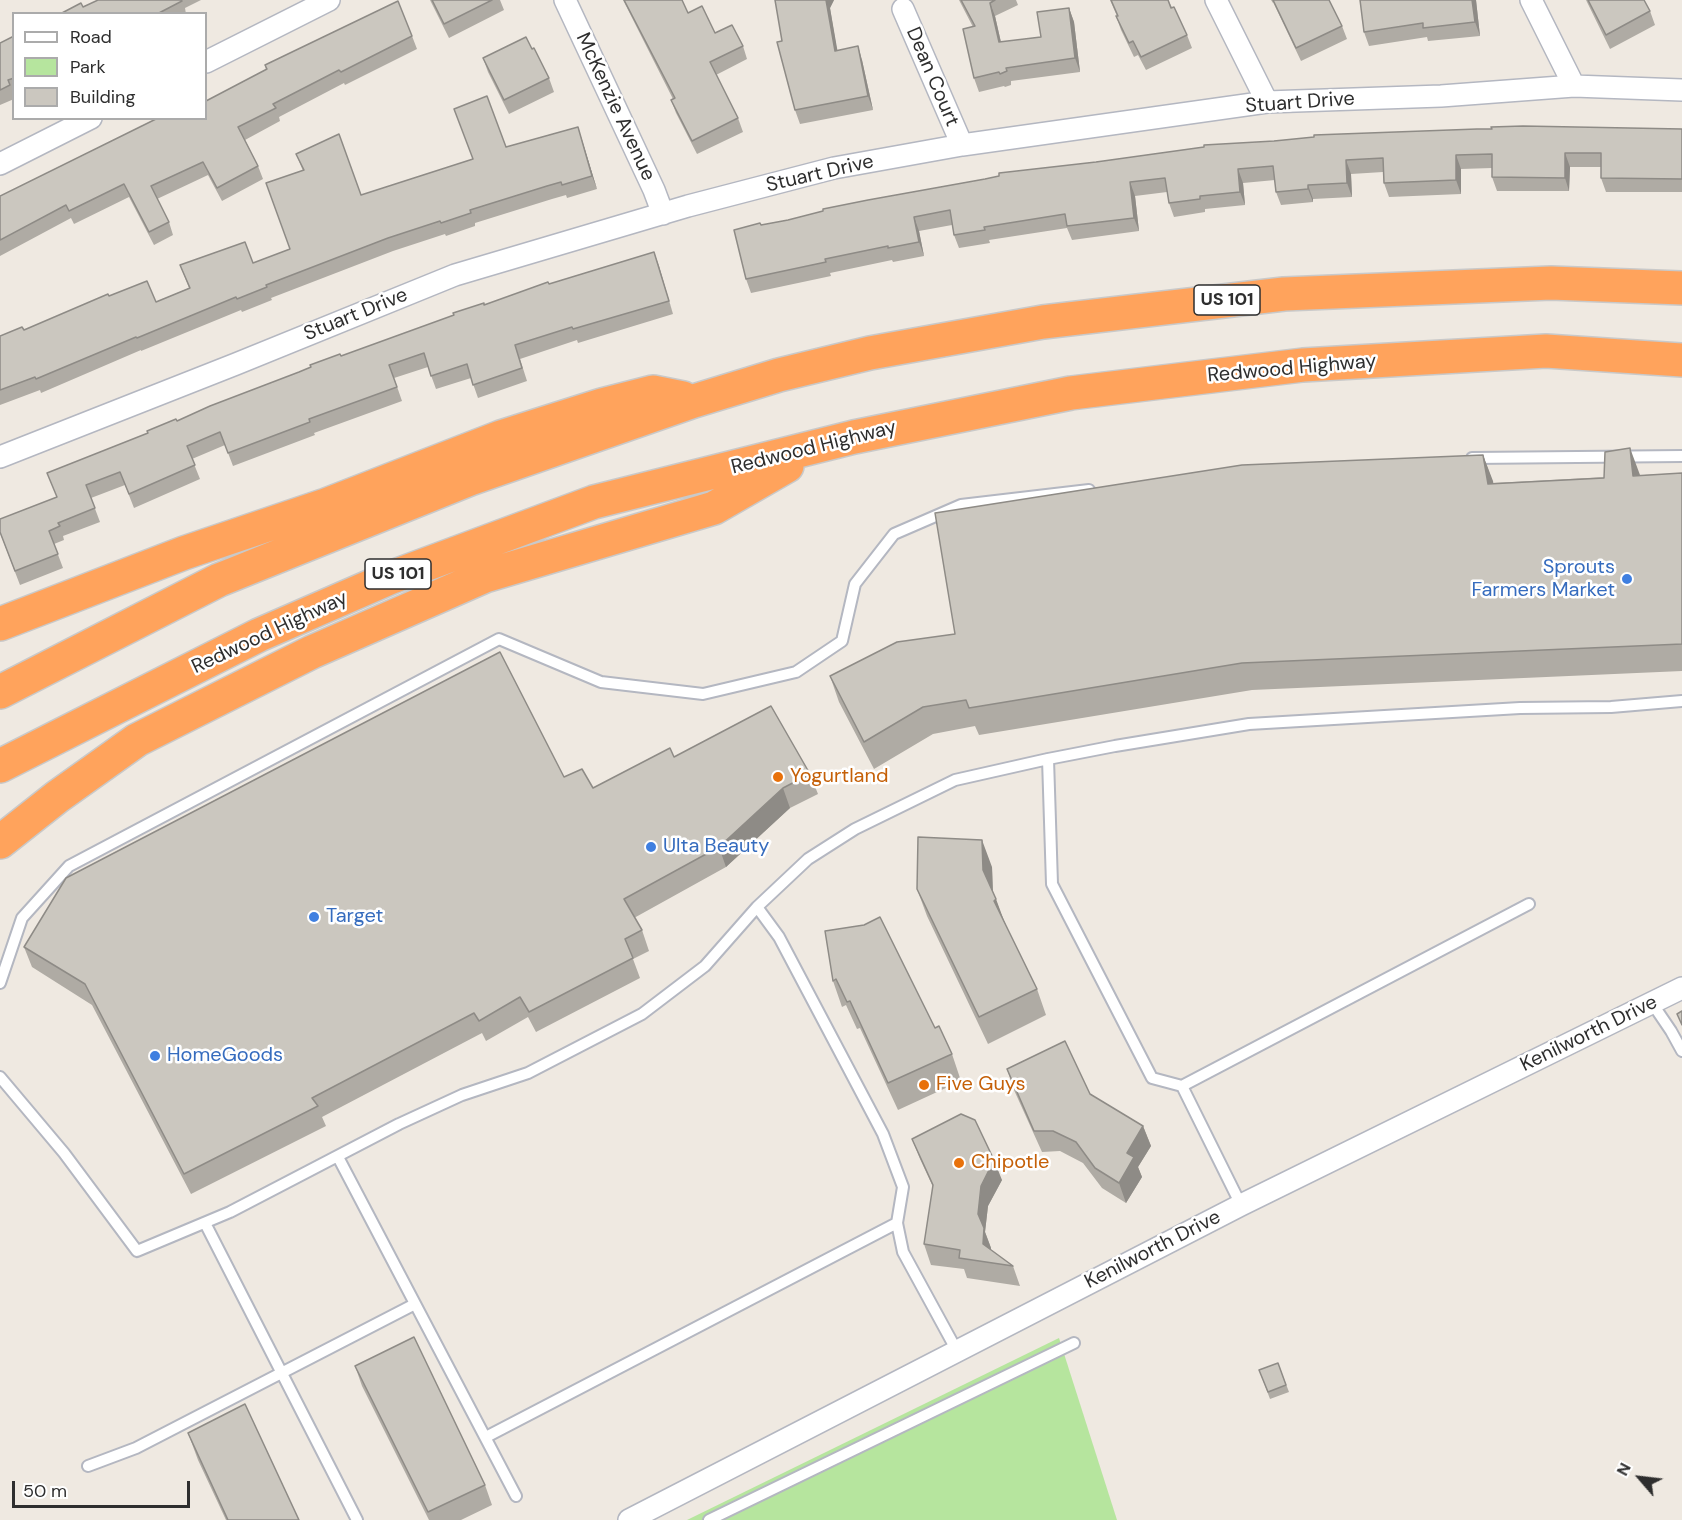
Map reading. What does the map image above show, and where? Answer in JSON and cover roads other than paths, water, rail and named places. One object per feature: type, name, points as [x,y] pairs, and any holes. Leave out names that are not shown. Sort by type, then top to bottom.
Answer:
[{"type":"highway","name":"US 101","points":[[0,692],[219,580],[470,479],[694,401],[779,375],[870,353],[1043,322],[1284,294],[1551,283],[1682,288]]},
{"type":"highway","name":"Redwood Highway","points":[[0,766],[259,635],[392,576],[594,502],[864,435],[1071,393],[1303,365],[1546,351],[1682,360]]},
{"type":"highway","points":[[0,624],[184,553],[326,505],[512,434],[653,392],[694,401]]},
{"type":"highway","points":[[0,842],[57,797],[137,740],[302,657],[485,576],[714,508],[819,447]]},
{"type":"street","points":[[207,61],[329,0]]},
{"type":"street","name":"McKenzie Avenue","points":[[565,0],[654,190],[663,214]]},
{"type":"street","points":[[1216,0],[1267,102]]},
{"type":"street","points":[[1531,0],[1574,86]]},
{"type":"street","name":"Dean Court","points":[[903,9],[962,145]]},
{"type":"street","name":"Stuart Drive","points":[[0,457],[455,275],[688,206],[834,168],[962,145],[1267,102],[1441,96],[1574,86],[1682,90]]},
{"type":"street","points":[[0,164],[87,120]]},
{"type":"street","name":"Kenilworth Drive","points":[[629,1520],[1242,1205],[1682,988]]},
{"type":"lane","points":[[1461,459],[1682,456]]},
{"type":"lane","points":[[0,983],[22,918],[69,866],[499,639],[601,682],[703,694],[796,672],[842,641],[855,584],[894,534],[961,505],[1103,488]]},
{"type":"lane","points":[[0,1077],[64,1153],[137,1251],[205,1223],[399,1124],[462,1095],[528,1073],[642,1014],[705,966],[757,907],[808,859],[855,829],[955,780],[1048,759],[1250,724],[1520,708],[1611,707],[1682,701]]},
{"type":"lane","points":[[1048,759],[1052,884],[1152,1078],[1182,1086],[1529,904]]},
{"type":"lane","points":[[757,907],[779,938],[889,1148],[903,1187],[897,1222],[903,1252],[957,1351]]},
{"type":"lane","points":[[1652,1003],[1682,1051]]},
{"type":"lane","points":[[1182,1086],[1242,1205]]},
{"type":"lane","points":[[338,1156],[516,1496]]},
{"type":"lane","points":[[486,1437],[897,1222]]},
{"type":"lane","points":[[205,1223],[357,1520]]},
{"type":"lane","points":[[88,1466],[136,1448],[416,1304]]},
{"type":"lane","points":[[709,1520],[1074,1343]]},
{"type":"place","name":"Sprouts Farmers Market","points":[[1627,579]]},
{"type":"place","name":"Yogurtland","points":[[778,777]]},
{"type":"place","name":"Ulta Beauty","points":[[651,847]]},
{"type":"place","name":"Target","points":[[314,917]]},
{"type":"place","name":"HomeGoods","points":[[155,1056]]},
{"type":"place","name":"Five Guys","points":[[924,1085]]},
{"type":"place","name":"Chipotle","points":[[959,1163]]}]
